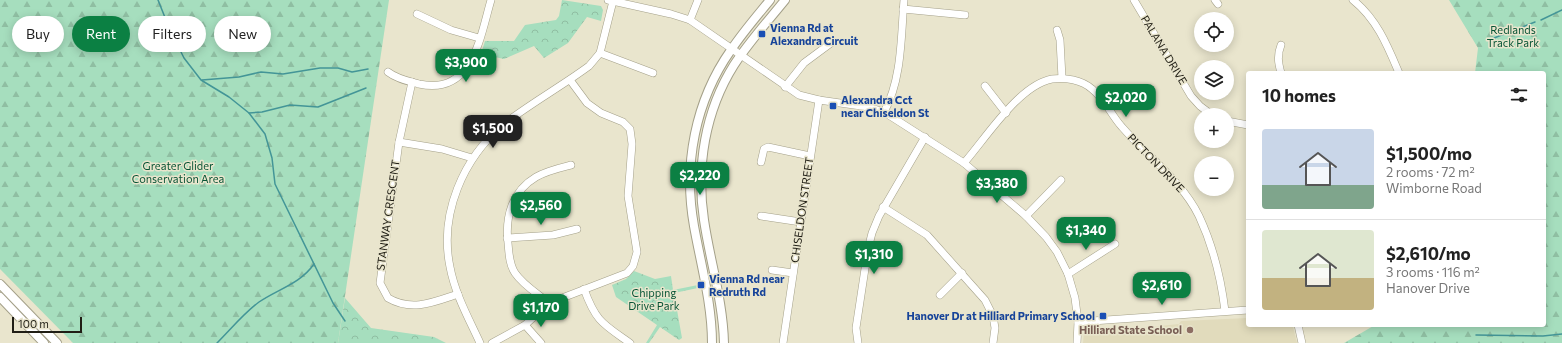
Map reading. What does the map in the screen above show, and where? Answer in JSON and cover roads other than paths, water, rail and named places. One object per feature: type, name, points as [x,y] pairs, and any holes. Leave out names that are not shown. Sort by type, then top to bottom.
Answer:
[{"type":"main road","points":[[712,343],[706,289],[691,206],[690,167],[694,134],[714,79],[731,50],[770,0]]},
{"type":"main road","points":[[724,343],[721,311],[702,202],[701,165],[706,135],[713,110],[729,75],[740,56],[785,0]]},
{"type":"main road","points":[[0,284],[57,343]]},
{"type":"main road","points":[[0,297],[44,343]]},
{"type":"street","points":[[388,72],[394,77],[412,82],[435,85],[443,84],[459,76],[472,61],[491,0]]},
{"type":"street","points":[[480,343],[458,294],[450,267],[449,221],[459,185],[472,158],[492,135],[589,66],[600,53],[611,0],[636,3],[690,20],[731,50],[799,95],[819,100],[868,107],[884,112],[964,163],[1026,216],[1046,237],[1057,252],[1068,274],[1075,298],[1078,322],[1077,343]]},
{"type":"street","points":[[690,20],[698,0]]},
{"type":"street","points":[[884,112],[894,90],[904,0]]},
{"type":"street","name":"PALANA DRIVE","points":[[1134,0],[1191,96],[1203,108]]},
{"type":"street","points":[[1353,0],[1372,19],[1382,35],[1399,71]]},
{"type":"street","points":[[903,10],[965,15]]},
{"type":"street","points":[[417,14],[451,30],[479,38]]},
{"type":"street","points":[[1056,30],[1060,40],[1062,78]]},
{"type":"street","points":[[785,87],[804,63],[831,43]]},
{"type":"street","points":[[1280,71],[1278,63],[1278,54],[1281,45]]},
{"type":"street","points":[[600,53],[653,73]]},
{"type":"street","name":"PICTON DRIVE","points":[[964,163],[1006,113],[1033,86],[1053,79],[1062,78],[1084,83],[1101,99],[1120,126],[1190,200],[1199,216],[1218,266],[1225,311]]},
{"type":"street","points":[[492,343],[525,325],[549,303],[627,273],[636,259],[637,252],[628,196],[632,138],[630,129],[623,122],[594,109],[587,103],[570,80]]},
{"type":"street","name":"STANWAY CRESCENT","points":[[412,82],[399,142],[379,276],[381,288],[388,298],[393,301],[413,305],[428,305],[458,294]]},
{"type":"street","points":[[985,86],[1006,113]]},
{"type":"street","name":"CHISELDON STREET","points":[[783,343],[819,100]]},
{"type":"street","points":[[1234,122],[1246,125]]},
{"type":"street","points":[[858,343],[856,328],[868,249],[874,227],[883,207],[925,137]]},
{"type":"street","points":[[399,142],[442,149],[472,158]]},
{"type":"street","points":[[761,162],[764,149],[768,147],[810,156]]},
{"type":"street","points":[[549,303],[515,273],[510,264],[507,238],[509,214],[512,204],[518,194],[535,177],[570,165]]},
{"type":"street","points":[[1026,216],[1060,180]]},
{"type":"street","points":[[883,207],[927,235],[985,300],[993,316],[995,328],[993,343]]},
{"type":"street","points":[[761,216],[801,222]]},
{"type":"street","points":[[507,238],[553,235],[577,229]]},
{"type":"street","points":[[1068,274],[1115,244]]},
{"type":"street","points":[[772,270],[793,273]]},
{"type":"street","points":[[940,295],[962,273]]},
{"type":"street","points":[[584,289],[591,309],[597,318],[630,343]]},
{"type":"street","points":[[1078,322],[1246,310]]},
{"type":"street","points":[[525,325],[541,343]]},
{"type":"street","points":[[1298,327],[1302,343]]},
{"type":"waterway","points":[[158,0],[170,30],[184,58],[201,80],[229,97],[249,113],[265,134],[272,158],[275,184],[333,303],[345,321]]},
{"type":"waterway","points":[[1541,20],[1562,10]]},
{"type":"waterway","points":[[1494,38],[1535,22]]},
{"type":"waterway","points":[[202,80],[239,77],[261,72],[283,74],[320,68],[338,68],[352,72],[368,69]]},
{"type":"waterway","points":[[249,113],[262,112],[290,105],[318,107],[366,88]]},
{"type":"waterway","points":[[217,343],[253,306],[302,277],[314,264]]},
{"type":"waterway","points":[[1476,335],[1543,336],[1562,334]]},
{"type":"place","name":"Vienna Rd at Alexandra Circuit","points":[[762,34]]},
{"type":"place","name":"Alexandra Cct near Chiseldon St","points":[[833,106]]},
{"type":"place","name":"Vienna Rd near Redruth Rd","points":[[701,285]]},
{"type":"place","name":"Hanover Dr at Hilliard Primary School","points":[[1103,316]]},
{"type":"place","name":"Hilliard State School","points":[[1190,330]]},
{"type":"park label","name":"Redlands Track Park","points":[[1513,36]]},
{"type":"park label","name":"Greater Glider Conservation Area","points":[[178,172]]},
{"type":"park label","name":"Chipping Drive Park","points":[[654,299]]}]
